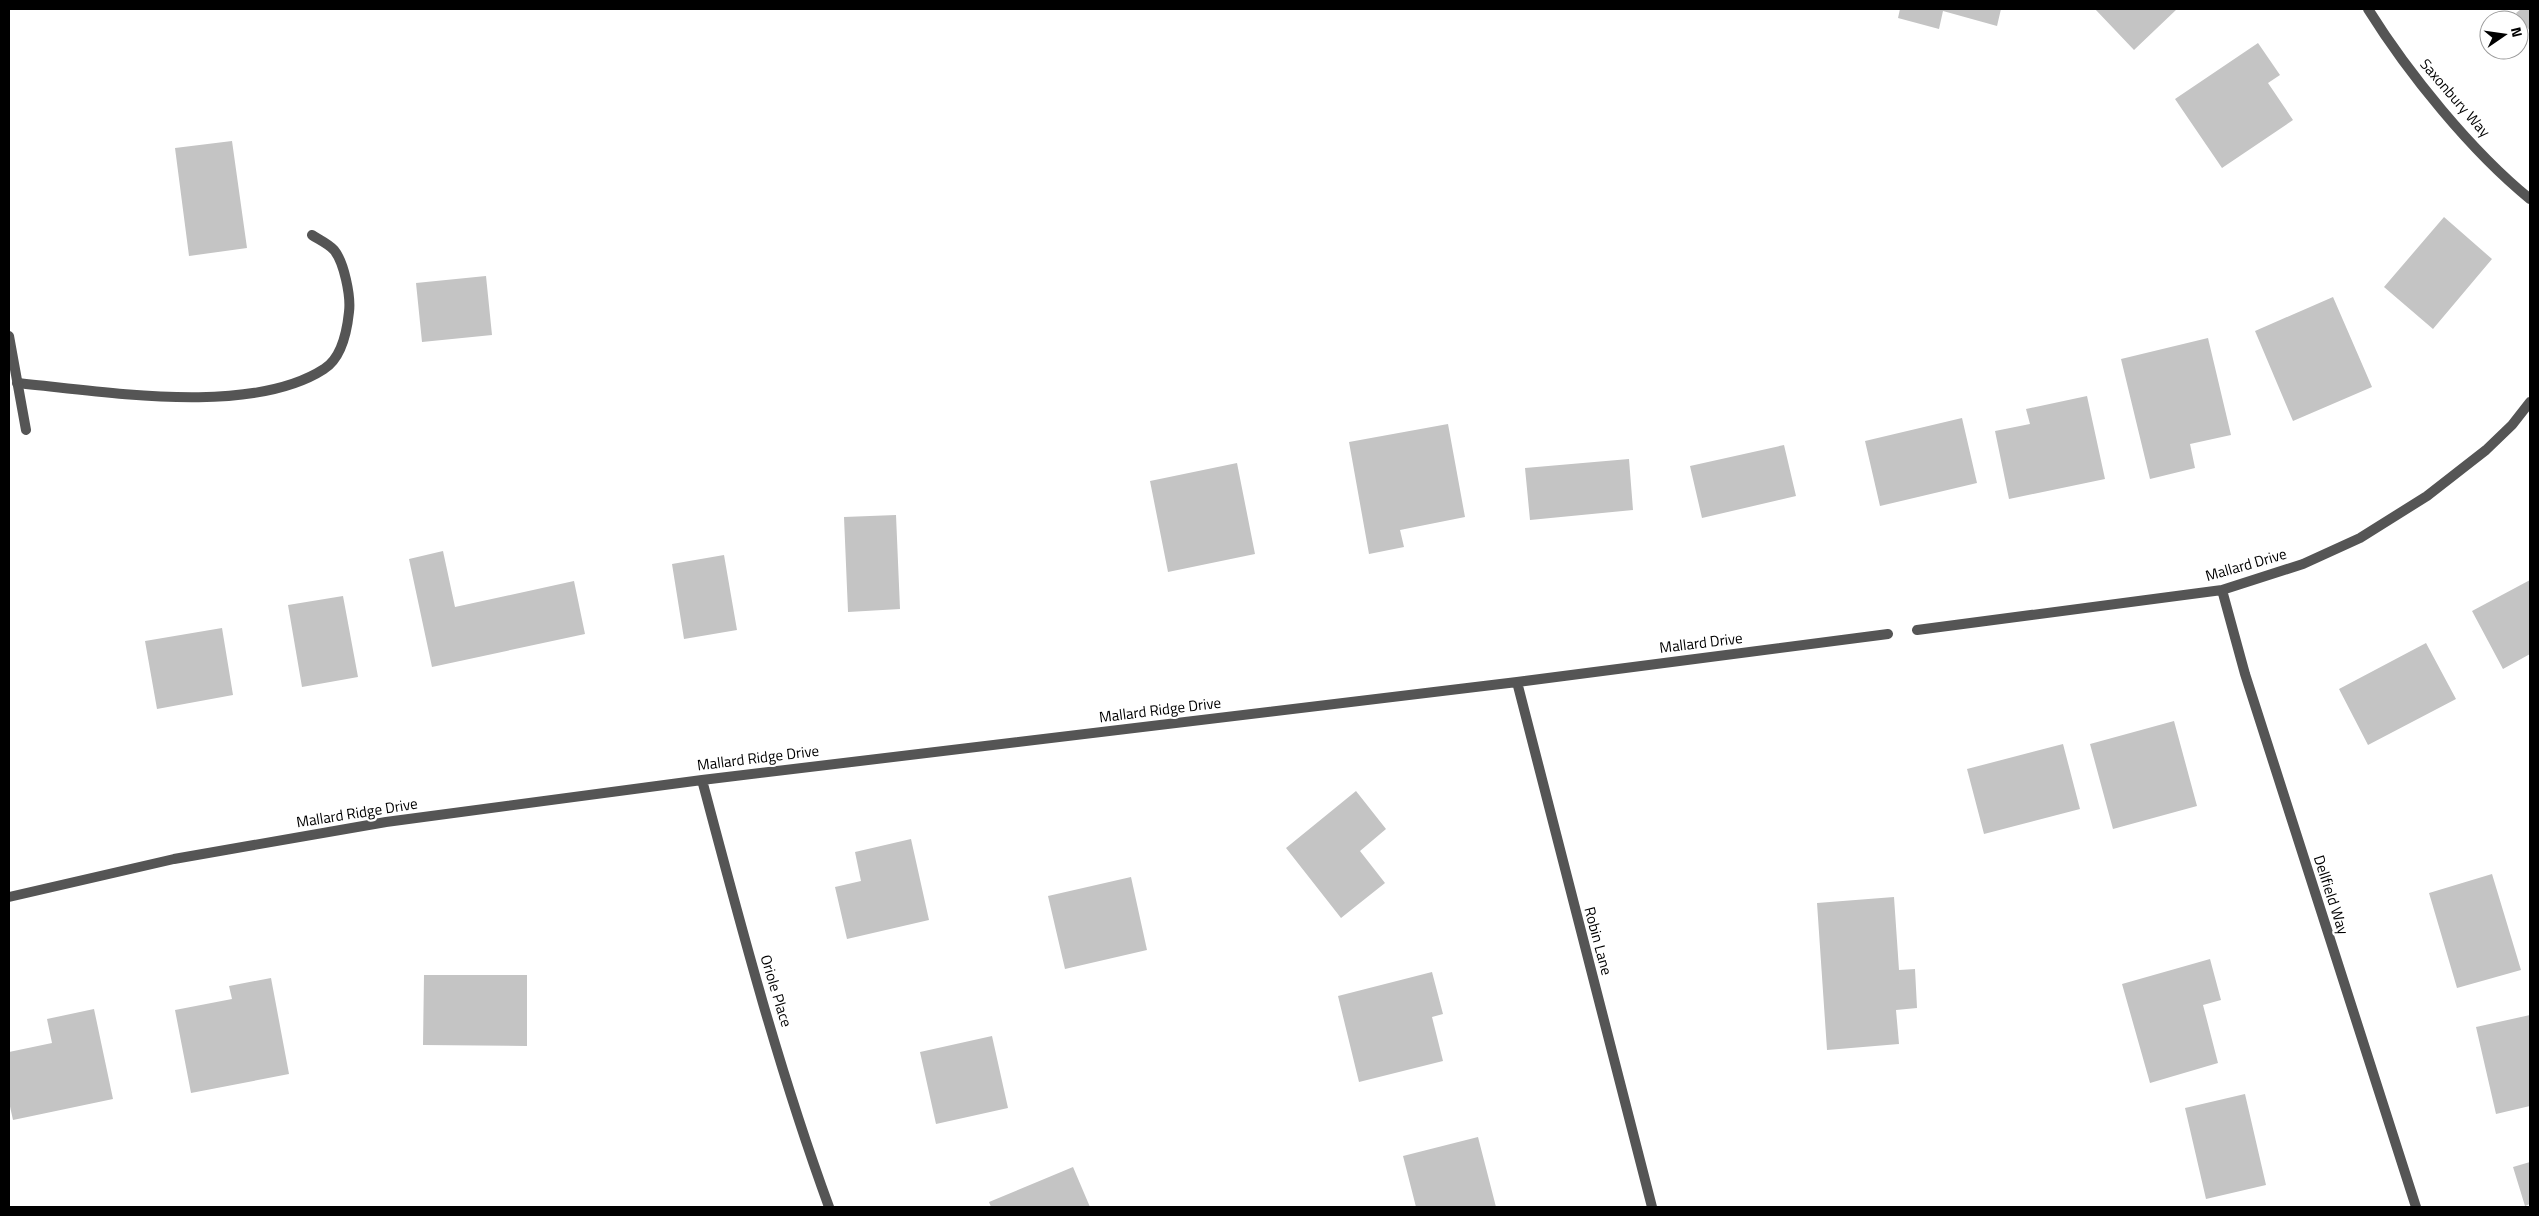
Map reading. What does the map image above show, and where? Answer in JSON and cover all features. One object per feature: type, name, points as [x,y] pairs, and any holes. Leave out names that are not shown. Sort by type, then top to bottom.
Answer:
[{"type":"street","name":"Saxonbury Way","points":[[2368,9],[2391,45],[2460,130],[2530,199]]},
{"type":"street","points":[[18,383],[141,395],[242,395],[282,387],[325,369],[341,349],[350,310],[344,270],[334,250],[312,235]]},
{"type":"street","points":[[9,336],[26,430]]},
{"type":"street","name":"Mallard Drive","points":[[1917,630],[2222,590],[2303,564],[2360,538],[2427,496],[2486,450],[2512,425],[2530,402]]},
{"type":"street","name":"Dellfield Way","points":[[2222,590],[2244,674],[2416,1207]]},
{"type":"street","name":"Mallard Drive","points":[[1517,682],[1888,634]]},
{"type":"street","name":"Mallard Ridge Drive","points":[[9,897],[174,859],[367,826],[702,780],[1517,682]]},
{"type":"street","name":"Robin Lane","points":[[1517,682],[1652,1207]]},
{"type":"street","name":"Oriole Place","points":[[702,780],[740,921],[809,1153],[829,1207]]},
{"type":"building","points":[[1900,9],[2001,9],[1997,26],[1943,11],[1939,29],[1898,18]]},
{"type":"building","points":[[2095,9],[2177,9],[2134,50]]},
{"type":"building","points":[[2530,9],[2530,31],[2529,10],[2520,10]]},
{"type":"building","points":[[2258,43],[2280,75],[2268,83],[2293,120],[2222,168],[2175,99]]},
{"type":"building","points":[[232,141],[247,248],[189,256],[175,148]]},
{"type":"building","points":[[2444,217],[2492,259],[2433,329],[2384,287]]},
{"type":"building","points":[[486,276],[492,335],[422,342],[416,283]]},
{"type":"building","points":[[2333,297],[2372,387],[2293,421],[2255,331]]},
{"type":"building","points":[[2208,338],[2231,435],[2190,444],[2195,468],[2150,479],[2121,359]]},
{"type":"building","points":[[2087,396],[2105,479],[2009,499],[1995,431],[2030,424],[2026,409]]},
{"type":"building","points":[[1962,418],[1977,483],[1880,506],[1865,441]]},
{"type":"building","points":[[1448,424],[1465,517],[1400,530],[1404,547],[1369,554],[1349,442]]},
{"type":"building","points":[[1784,445],[1796,496],[1702,518],[1690,466]]},
{"type":"building","points":[[1629,459],[1633,510],[1530,520],[1525,468]]},
{"type":"building","points":[[1237,463],[1255,554],[1168,572],[1150,481]]},
{"type":"building","points":[[896,515],[900,609],[848,612],[844,517]]},
{"type":"building","points":[[443,551],[455,607],[574,581],[585,634],[432,667],[409,559]]},
{"type":"building","points":[[724,555],[737,630],[684,639],[672,564]]},
{"type":"building","points":[[2530,580],[2530,654],[2503,669],[2472,611]]},
{"type":"building","points":[[343,596],[358,677],[302,687],[288,605]]},
{"type":"building","points":[[222,628],[233,695],[157,709],[145,641]]},
{"type":"building","points":[[2426,643],[2456,699],[2368,745],[2339,689]]},
{"type":"building","points":[[2174,721],[2197,806],[2113,829],[2090,744]]},
{"type":"building","points":[[2063,744],[2080,809],[1984,834],[1967,769]]},
{"type":"building","points":[[1356,791],[1386,829],[1360,851],[1385,883],[1341,918],[1286,848]]},
{"type":"building","points":[[911,839],[929,920],[847,939],[835,887],[861,881],[855,852]]},
{"type":"building","points":[[2492,874],[2521,970],[2457,988],[2429,893]]},
{"type":"building","points":[[1131,877],[1147,950],[1065,969],[1048,896]]},
{"type":"building","points":[[1894,897],[1899,970],[1915,969],[1917,1008],[1896,1010],[1899,1044],[1827,1050],[1817,903]]},
{"type":"building","points":[[2210,959],[2221,1000],[2203,1005],[2218,1063],[2150,1083],[2122,984]]},
{"type":"building","points":[[1432,972],[1443,1014],[1432,1017],[1443,1061],[1359,1082],[1338,996]]},
{"type":"building","points":[[424,975],[527,975],[527,1046],[423,1045]]},
{"type":"building","points":[[271,978],[289,1074],[191,1093],[175,1010],[232,999],[229,986]]},
{"type":"building","points":[[94,1009],[113,1099],[13,1120],[9,1102],[9,1052],[52,1043],[47,1019]]},
{"type":"building","points":[[2530,1015],[2530,1106],[2496,1114],[2476,1027]]},
{"type":"building","points":[[992,1036],[1008,1108],[936,1124],[920,1052]]},
{"type":"building","points":[[2245,1094],[2266,1185],[2206,1199],[2185,1108]]},
{"type":"building","points":[[1478,1137],[1496,1207],[1416,1207],[1403,1156]]},
{"type":"building","points":[[2530,1162],[2530,1204],[2525,1206],[2513,1167]]},
{"type":"building","points":[[1073,1167],[1090,1207],[991,1207],[989,1202]]}]
